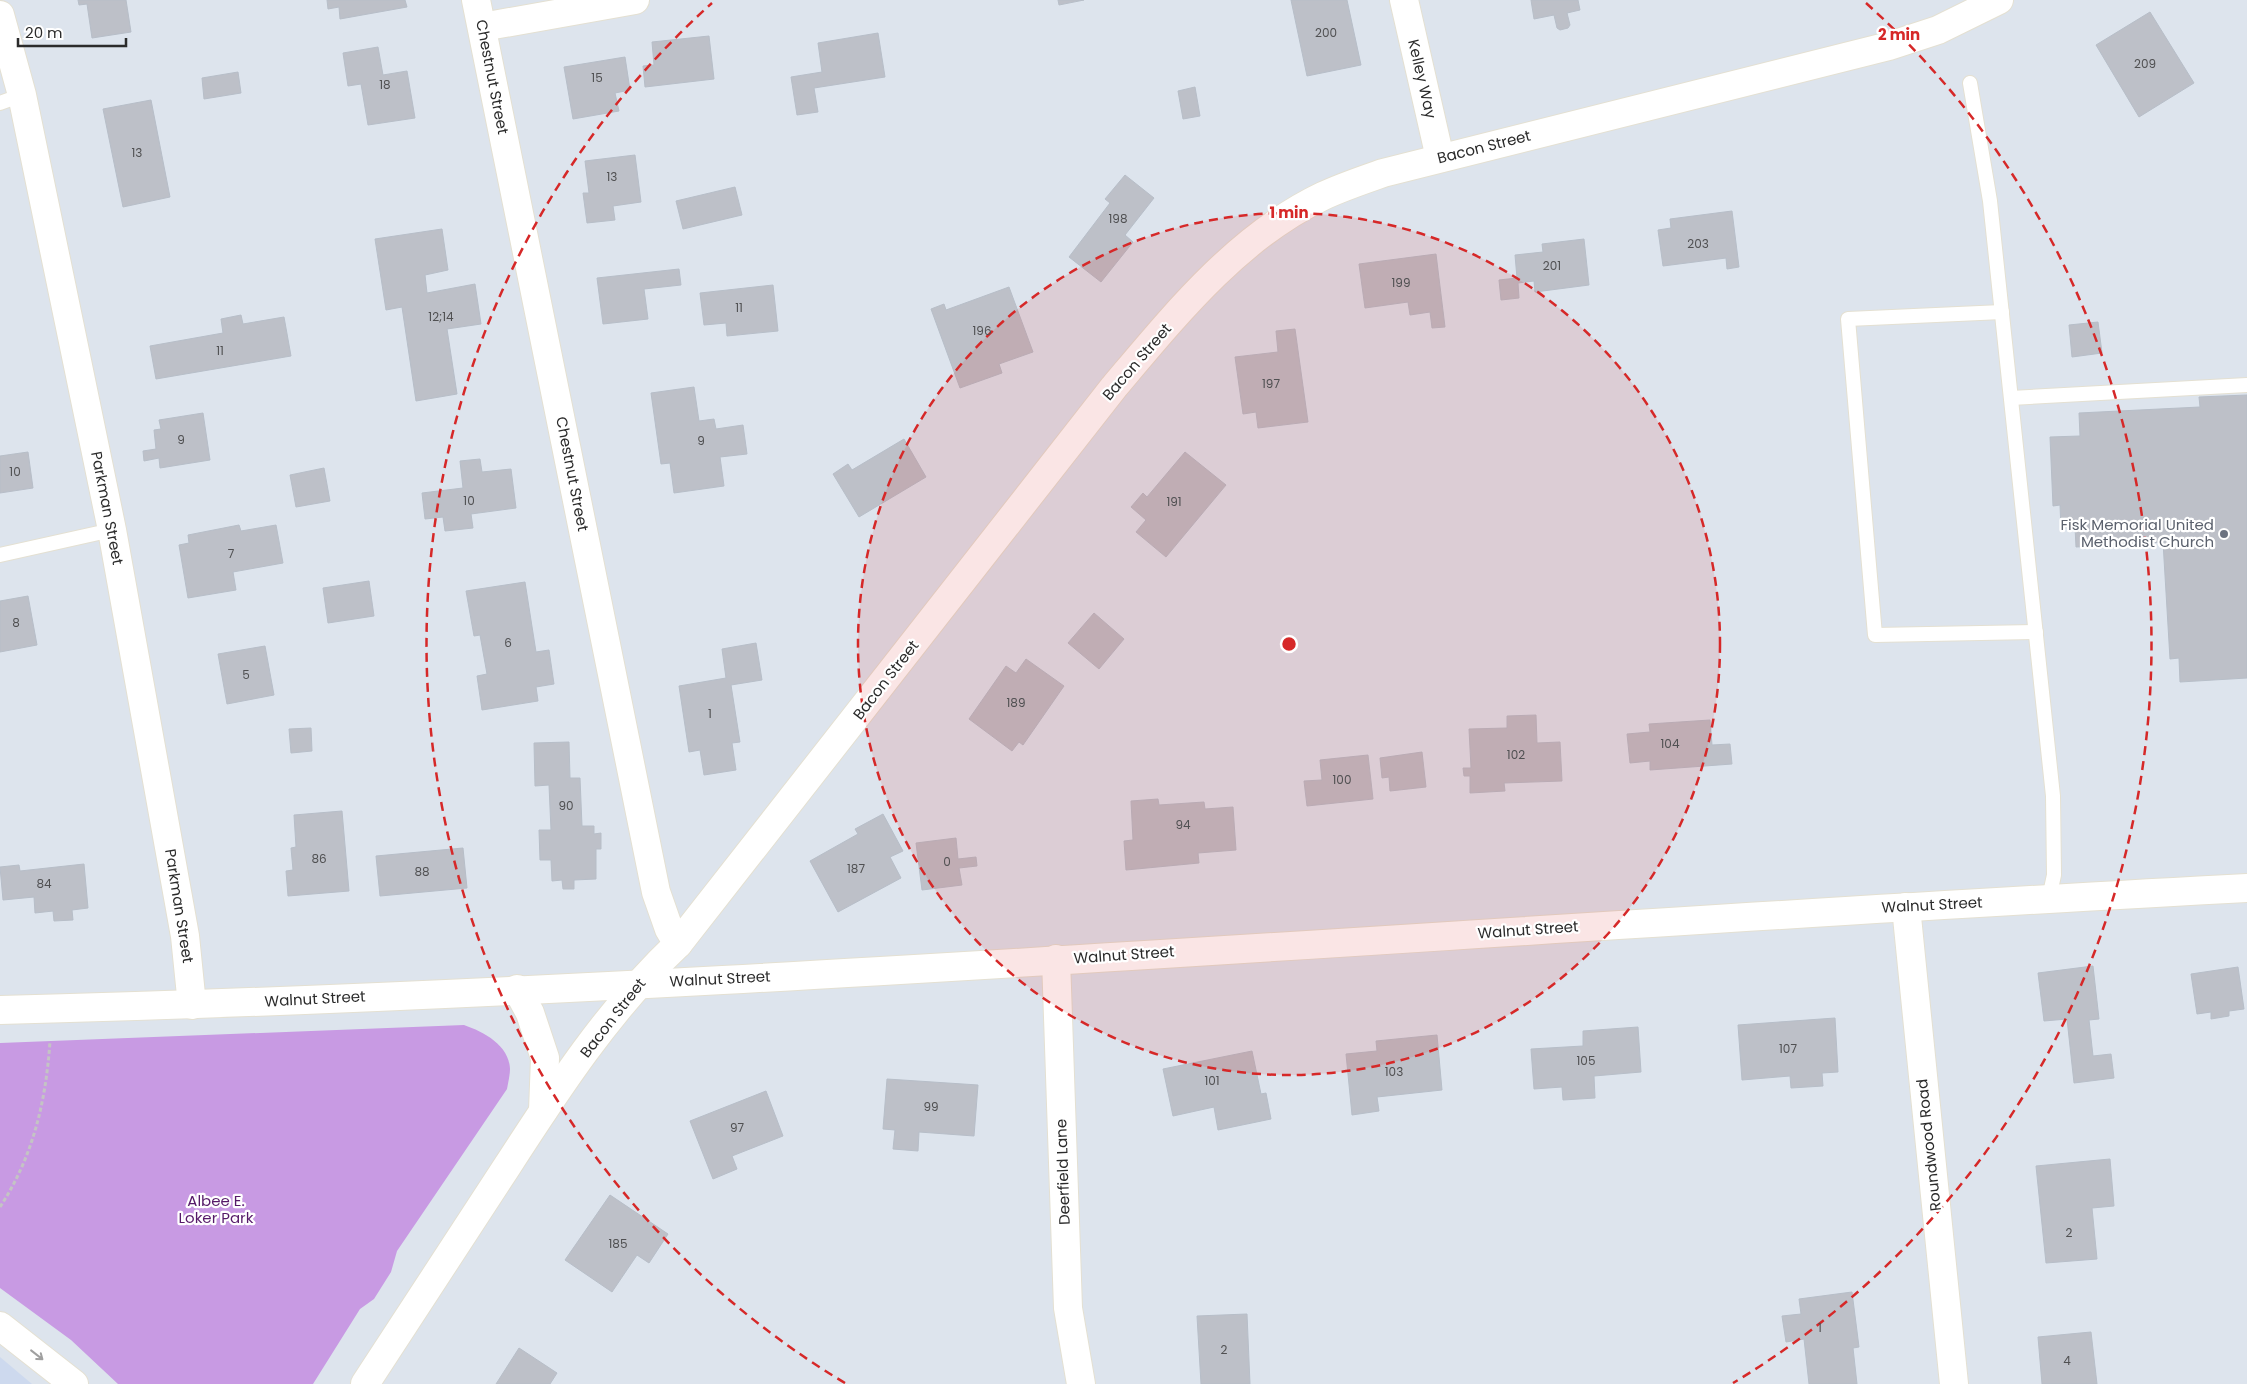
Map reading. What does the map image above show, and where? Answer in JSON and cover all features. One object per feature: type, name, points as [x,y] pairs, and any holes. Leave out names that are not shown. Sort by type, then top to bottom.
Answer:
[{"type":"street","name":"Chestnut Street","points":[[476,0],[656,892],[669,929],[678,944]]},
{"type":"street","points":[[482,27],[634,0]]},
{"type":"street","name":"Kelley Way","points":[[1404,0],[1440,158]]},
{"type":"street","name":"Bacon Street","points":[[365,1384],[543,1111],[612,1015],[638,984],[678,944],[1114,387],[1204,286],[1228,262],[1262,233],[1323,196],[1383,173],[1889,46],[1938,30],[1999,0]]},
{"type":"street","name":"Parkman Street","points":[[0,15],[11,99],[112,530],[185,936],[192,1005]]},
{"type":"street","name":"Walnut Street","points":[[0,1010],[192,1005],[638,984],[1056,960],[1906,906],[2247,888]]},
{"type":"street","name":"Roundwood Road","points":[[1906,906],[1954,1384]]},
{"type":"street","name":"Deerfield Lane","points":[[1056,960],[1068,1308],[1081,1384]]},
{"type":"street","points":[[517,989],[530,1013],[545,1058],[543,1111]]},
{"type":"street","points":[[0,1326],[74,1384]]},
{"type":"lane","points":[[1970,83],[1990,200],[2053,796],[2054,875],[2049,898]]},
{"type":"lane","points":[[2002,312],[1848,319],[1875,635],[2036,632]]},
{"type":"lane","points":[[2011,398],[2247,385]]},
{"type":"lane","points":[[0,554],[112,530]]},
{"type":"path","points":[[0,1208],[19,1171],[37,1126],[47,1081],[50,1041]]},
{"type":"shaded area","points":[[0,1357],[32,1384],[0,1384]]},
{"type":"green space","name":"Albee E. Loker Park","points":[[464,1025],[487,1036],[500,1046],[505,1053],[510,1069],[507,1089],[397,1251],[391,1272],[374,1299],[360,1309],[313,1384],[118,1384],[71,1340],[0,1288],[0,1043]]},
{"type":"building","points":[[78,0],[126,0],[131,32],[92,38],[87,4],[79,5]]},
{"type":"building","points":[[327,0],[405,0],[407,7],[340,19],[339,7],[328,9]]},
{"type":"building","points":[[1058,0],[1084,0],[1059,5]]},
{"type":"building","points":[[1291,0],[1347,0],[1361,65],[1307,76]]},
{"type":"building","points":[[1531,0],[1578,0],[1580,10],[1567,13],[1570,25],[1568,28],[1560,30],[1557,28],[1554,15],[1534,19]]},
{"type":"building","points":[[2150,12],[2194,83],[2139,117],[2096,45]]},
{"type":"building","points":[[878,33],[885,77],[814,88],[818,112],[797,115],[791,77],[822,72],[818,43]]},
{"type":"building","points":[[709,36],[714,79],[645,87],[643,66],[654,65],[652,42]]},
{"type":"building","points":[[378,47],[383,75],[407,71],[415,118],[368,125],[361,84],[348,86],[343,53]]},
{"type":"building","points":[[625,57],[630,90],[615,93],[619,111],[573,119],[564,67]]},
{"type":"building","points":[[238,72],[241,93],[204,99],[202,78]]},
{"type":"building","points":[[1195,87],[1200,116],[1183,119],[1178,91]]},
{"type":"building","points":[[151,100],[170,197],[123,207],[103,109]]},
{"type":"building","points":[[635,155],[641,202],[613,206],[615,220],[587,223],[583,193],[589,193],[585,161]]},
{"type":"building","points":[[1125,175],[1154,198],[1125,235],[1133,242],[1101,282],[1069,257],[1110,203],[1105,199]]},
{"type":"building","points":[[735,187],[742,215],[683,229],[676,201]]},
{"type":"building","points":[[1732,211],[1739,267],[1727,269],[1726,258],[1663,266],[1658,230],[1671,228],[1670,219]]},
{"type":"building","points":[[442,229],[448,270],[425,275],[427,293],[475,284],[481,324],[447,329],[457,394],[416,401],[402,307],[386,310],[375,239]]},
{"type":"building","points":[[1584,239],[1589,285],[1535,292],[1534,281],[1518,283],[1519,298],[1501,300],[1499,280],[1517,278],[1515,255],[1543,252],[1542,244]]},
{"type":"building","points":[[1436,254],[1445,327],[1432,328],[1430,312],[1410,315],[1408,302],[1365,308],[1359,264]]},
{"type":"building","points":[[679,269],[681,285],[644,289],[648,319],[603,324],[597,278]]},
{"type":"building","points":[[773,285],[778,331],[727,336],[726,323],[704,325],[700,293]]},
{"type":"building","points":[[1009,287],[1033,352],[999,364],[1002,373],[960,388],[931,309],[944,304],[946,310]]},
{"type":"building","points":[[241,315],[243,324],[284,317],[291,356],[156,379],[150,346],[223,333],[221,319]]},
{"type":"building","points":[[2098,322],[2102,353],[2072,357],[2069,325]]},
{"type":"building","points":[[1295,329],[1308,422],[1258,428],[1256,412],[1243,414],[1235,357],[1278,352],[1276,331]]},
{"type":"building","points":[[694,387],[699,421],[714,419],[716,429],[743,425],[747,454],[720,457],[724,486],[674,493],[670,463],[661,464],[651,393]]},
{"type":"building","points":[[2247,395],[2247,678],[2180,682],[2179,658],[2170,659],[2163,542],[2076,547],[2075,527],[2061,528],[2060,505],[2053,506],[2050,437],[2080,436],[2079,413],[2200,407],[2199,397]]},
{"type":"building","points":[[203,413],[210,460],[160,468],[159,458],[144,461],[143,451],[156,449],[154,430],[161,429],[159,420]]},
{"type":"building","points":[[904,439],[926,477],[859,517],[833,474],[848,464],[852,470]]},
{"type":"building","points":[[28,452],[33,488],[0,493],[0,456]]},
{"type":"building","points":[[1185,452],[1226,485],[1166,557],[1136,532],[1146,520],[1131,507],[1143,493],[1147,497]]},
{"type":"building","points":[[480,459],[482,472],[511,469],[516,508],[471,514],[473,528],[445,531],[443,517],[425,519],[422,493],[463,488],[460,461]]},
{"type":"building","points":[[324,468],[330,501],[296,507],[290,475]]},
{"type":"building","points":[[239,525],[241,531],[276,525],[283,563],[233,572],[236,590],[188,598],[179,545],[189,543],[188,535]]},
{"type":"building","points":[[369,581],[374,616],[328,623],[323,588]]},
{"type":"building","points":[[525,582],[536,652],[549,650],[554,684],[536,687],[538,701],[482,710],[477,676],[487,674],[480,635],[474,636],[466,591]]},
{"type":"building","points":[[28,596],[37,645],[0,652],[0,601]]},
{"type":"building","points":[[1094,613],[1124,639],[1099,669],[1068,643]]},
{"type":"building","points":[[756,643],[762,680],[731,685],[740,742],[732,743],[736,770],[704,775],[700,750],[689,752],[679,686],[726,678],[722,649]]},
{"type":"building","points":[[265,646],[274,695],[227,704],[218,654]]},
{"type":"building","points":[[1026,659],[1064,686],[1023,745],[1019,742],[1012,751],[969,719],[1006,666],[1016,673]]},
{"type":"building","points":[[1536,715],[1537,743],[1560,742],[1562,781],[1504,783],[1505,791],[1470,793],[1470,776],[1464,776],[1463,768],[1471,768],[1469,729],[1507,728],[1507,716]]},
{"type":"building","points":[[1710,720],[1712,745],[1730,744],[1732,764],[1650,770],[1650,761],[1630,763],[1627,734],[1650,732],[1649,724]]},
{"type":"building","points":[[311,728],[312,751],[291,753],[289,729]]},
{"type":"building","points":[[569,742],[570,778],[580,778],[582,826],[594,826],[594,834],[601,833],[601,849],[596,849],[596,879],[574,880],[574,889],[563,889],[562,880],[552,881],[551,860],[540,860],[539,830],[551,830],[549,785],[535,786],[534,743]]},
{"type":"building","points":[[1422,752],[1426,787],[1390,791],[1389,777],[1382,778],[1380,758]]},
{"type":"building","points":[[1368,755],[1373,799],[1307,806],[1304,781],[1322,780],[1320,760]]},
{"type":"building","points":[[1158,799],[1159,805],[1204,802],[1205,809],[1233,807],[1236,850],[1198,853],[1199,863],[1126,870],[1124,841],[1133,840],[1131,801]]},
{"type":"building","points":[[342,811],[349,891],[288,896],[286,871],[293,870],[291,848],[296,847],[294,815]]},
{"type":"building","points":[[883,814],[903,851],[890,857],[901,878],[838,912],[810,861],[858,834],[855,829]]},
{"type":"building","points":[[956,838],[958,859],[976,857],[977,866],[959,868],[962,885],[922,890],[916,843]]},
{"type":"building","points":[[463,848],[467,888],[380,896],[376,856]]},
{"type":"building","points":[[84,864],[88,908],[72,910],[73,920],[54,921],[53,911],[35,913],[34,897],[3,900],[0,867],[19,865],[20,871]]},
{"type":"building","points":[[2093,966],[2099,1019],[2089,1020],[2093,1056],[2111,1054],[2114,1078],[2074,1083],[2067,1019],[2044,1021],[2038,973]]},
{"type":"building","points":[[2238,967],[2244,1009],[2229,1011],[2229,1016],[2211,1019],[2211,1012],[2197,1014],[2191,974]]},
{"type":"building","points":[[1835,1018],[1838,1072],[1822,1073],[1823,1086],[1791,1088],[1790,1076],[1742,1080],[1738,1025]]},
{"type":"building","points":[[1638,1027],[1641,1072],[1594,1076],[1595,1098],[1563,1100],[1562,1087],[1534,1089],[1531,1049],[1583,1046],[1583,1031]]},
{"type":"building","points":[[1437,1035],[1442,1090],[1377,1097],[1379,1111],[1352,1115],[1346,1054],[1377,1051],[1376,1041]]},
{"type":"building","points":[[1252,1051],[1261,1094],[1266,1093],[1271,1119],[1218,1130],[1214,1107],[1173,1116],[1163,1069]]},
{"type":"building","points":[[887,1079],[978,1085],[974,1136],[919,1132],[918,1151],[893,1149],[895,1130],[883,1129]]},
{"type":"building","points":[[766,1091],[783,1136],[732,1156],[737,1169],[713,1179],[690,1121]]},
{"type":"building","points":[[2110,1159],[2114,1206],[2092,1208],[2097,1259],[2046,1263],[2036,1166]]},
{"type":"building","points":[[610,1195],[668,1234],[649,1263],[637,1255],[612,1292],[565,1260]]},
{"type":"building","points":[[1852,1292],[1859,1347],[1853,1348],[1857,1384],[1809,1384],[1804,1339],[1786,1342],[1782,1316],[1801,1314],[1799,1299]]},
{"type":"building","points":[[1247,1314],[1250,1384],[1201,1384],[1197,1316]]},
{"type":"building","points":[[2091,1332],[2097,1384],[2042,1384],[2038,1337]]},
{"type":"building","points":[[519,1348],[557,1373],[550,1384],[496,1384]]},
{"type":"place","name":"Fisk Memorial United Methodist Church","points":[[2224,534]]}]
